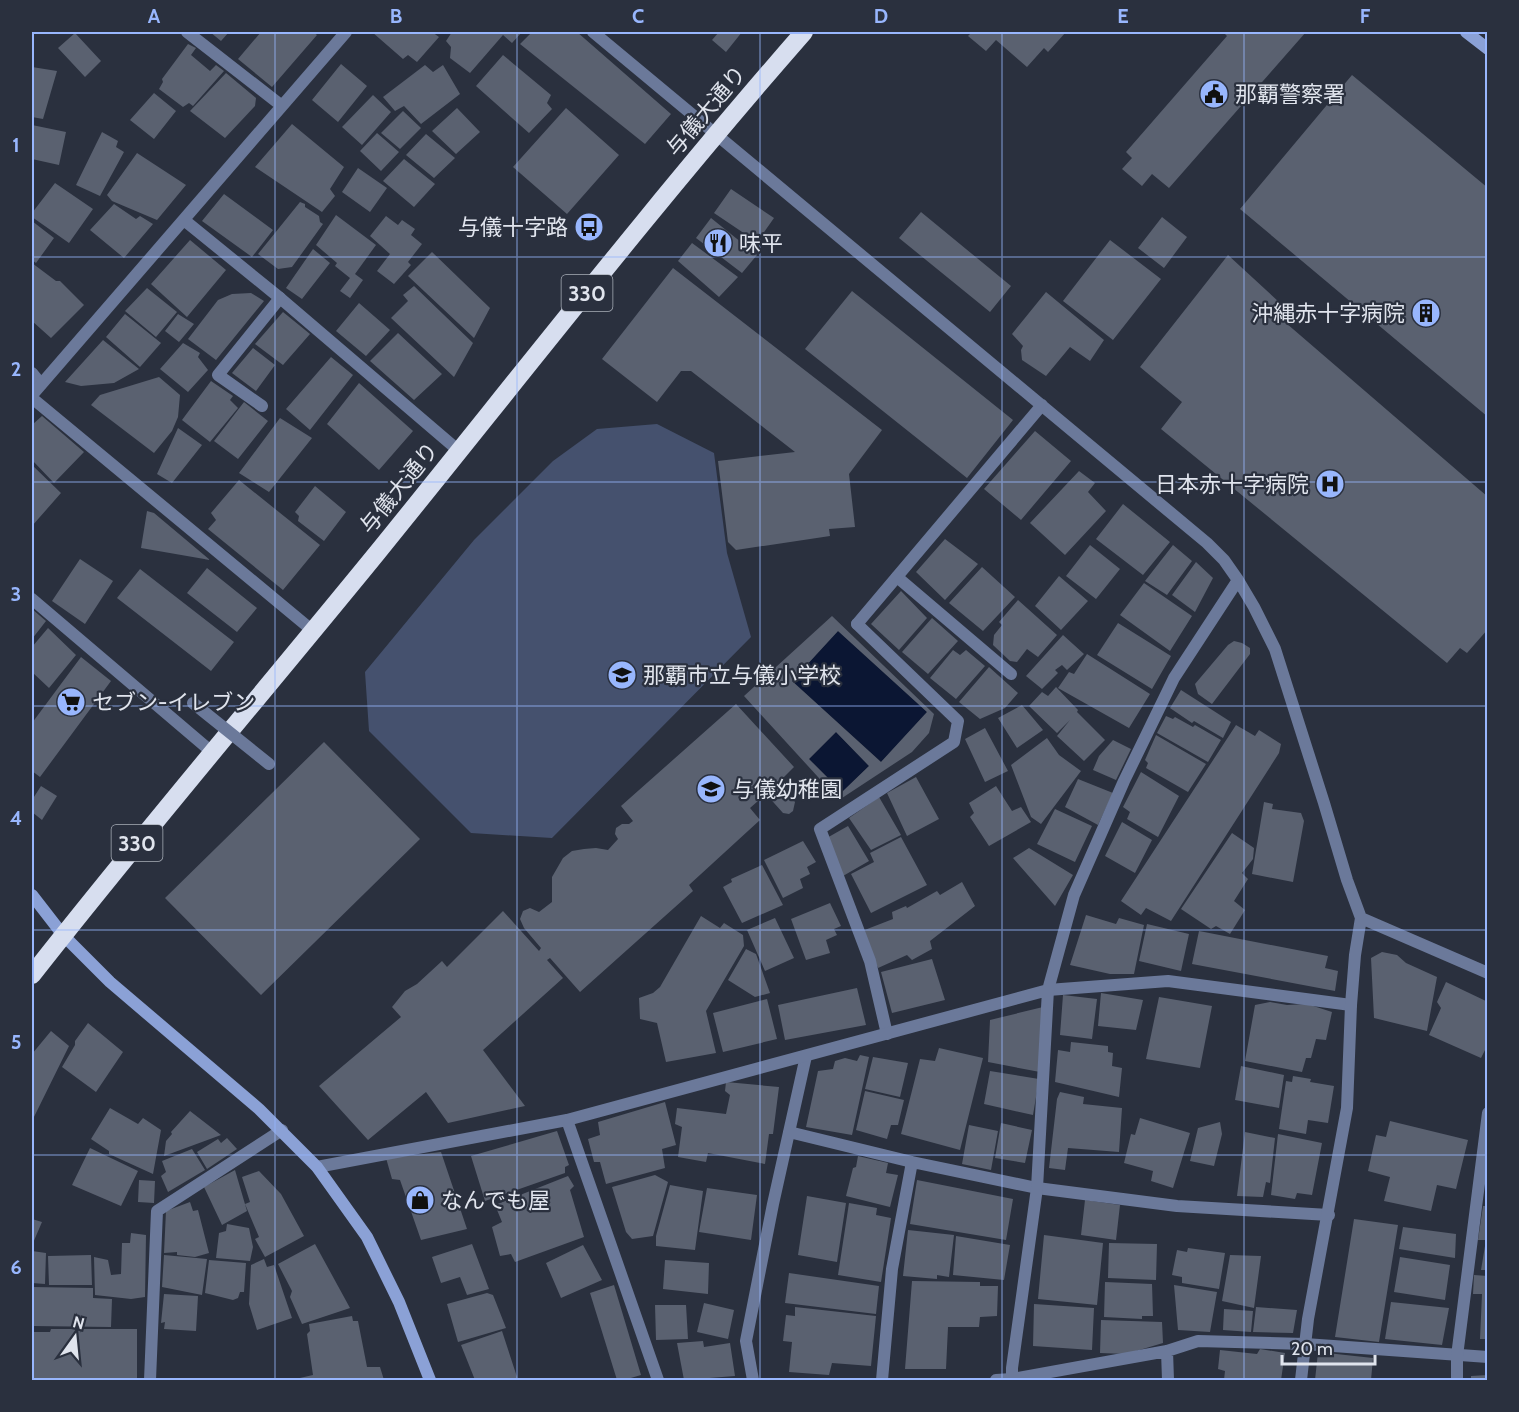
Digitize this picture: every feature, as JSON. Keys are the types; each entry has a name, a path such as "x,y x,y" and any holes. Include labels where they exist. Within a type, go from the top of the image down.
{"highway":[{"name":"与儀大通り","path":"32,975 132,848 213,753 717,135 804,32"}],"street":[{"path":"187,32 282,106"},
{"path":"313,631 32,397 346,32"},
{"path":"593,32 1207,543 1224,560 1254,607 1275,649 1361,918 1355,955 1347,1108 1305,1344 1301,1380"},
{"path":"1466,32 1488,49"},
{"path":"184,220 280,298 459,452"},
{"path":"262,406 219,375 280,298"},
{"path":"32,373 41,384"},
{"path":"887,1034 870,961 820,829 954,742 958,721 857,624 1042,405"},
{"path":"897,577 1011,674"},
{"path":"1012,1380 1037,1188 1048,990 1074,895 1124,781 1174,678 1238,580"},
{"path":"32,599 213,753"},
{"path":"193,703 268,764"},
{"path":"32,896 63,934 110,982 282,1130 317,1167 367,1238 399,1302 430,1380"},
{"path":"1361,918 1488,973"},
{"path":"317,1167 567,1120 1048,990 1168,981 1352,1005"},
{"path":"753,1380 746,1341 806,1056"},
{"path":"1457,1380 1457,1356 1488,1113"},
{"path":"567,1120 658,1380"},
{"path":"150,1380 157,1211 282,1130"},
{"path":"789,1132 912,1162 1037,1188 1177,1206 1329,1215"},
{"path":"882,1380 892,1269 912,1162"},
{"path":"996,1380 1012,1380 1167,1351 1198,1341 1305,1344 1488,1357"},
{"path":"1167,1351 1168,1380"}],"shaded area":[{"path":"657,424 714,453 727,553 751,637 552,838 471,833 369,731 365,672 474,540 553,461 597,429"},
{"path":"838,631 927,712 881,762 792,681"},
{"path":"836,732 869,766 842,792 809,759"}],"building":[{"path":"210,32 229,32 221,41"},
{"path":"261,32 313,32 317,35 272,87 238,59"},
{"path":"372,32 432,32 439,37 417,62 408,55 403,59"},
{"path":"452,32 522,32 512,43 503,35 470,73 450,58 451,47 446,41"},
{"path":"532,32 577,32 671,114 645,144 520,44"},
{"path":"719,32 742,32 726,52 712,40"},
{"path":"972,32 1066,32 1048,52 1044,48 1027,67 996,40 986,51 968,36"},
{"name":"那覇警察署","path":"1223,32 1306,32 1169,188 1152,174 1142,186 1122,169 1132,158 1126,152 1227,36"},
{"path":"75,33 101,61 85,77 58,48"},
{"path":"188,44 196,48 191,55 210,71 216,65 224,71 193,106 189,103 183,107 159,89 163,82 162,79"},
{"path":"503,55 551,95 547,103 552,109 529,133 476,86"},
{"path":"341,64 367,86 338,122 312,100"},
{"path":"425,65 433,72 443,65 460,94 421,124 404,106 395,111 383,97"},
{"path":"32,67 57,71 43,119 32,117"},
{"path":"226,73 256,98 255,106 225,138 190,111"},
{"name":"沖縄赤十字病院","path":"1352,75 1488,188 1488,417 1240,209"},
{"path":"154,93 176,111 154,139 130,120"},
{"path":"373,95 391,112 362,145 342,127"},
{"path":"457,108 480,132 456,154 432,131"},
{"path":"566,108 619,155 567,214 513,167"},
{"path":"403,111 421,128 400,149 381,133"},
{"path":"292,124 344,167 330,189 335,196 322,212 255,167"},
{"path":"32,125 66,132 59,165 32,159"},
{"path":"102,132 118,141 116,147 124,152 100,196 76,185"},
{"path":"377,133 399,152 381,171 360,151"},
{"path":"426,134 455,158 434,178 406,155"},
{"path":"137,153 186,185 157,220 112,201 107,195"},
{"path":"404,159 435,184 414,207 383,181"},
{"path":"358,168 387,188 370,212 342,192"},
{"path":"55,183 93,209 69,243 32,217 32,213"},
{"path":"731,189 774,218 757,242 714,213"},
{"path":"224,194 273,230 252,257 202,221"},
{"path":"300,202 319,216 323,224 292,267 278,269 258,254"},
{"path":"114,204 136,219 140,216 153,224 124,258 90,230"},
{"path":"921,212 1011,286 990,312 899,238"},
{"path":"336,215 376,245 355,274 363,280 350,298 340,291 350,278 335,266 337,263 316,245"},
{"path":"386,216 398,225 402,220 415,229 411,235 422,244 408,262 411,265 394,284 377,271 390,254 370,236"},
{"path":"1162,217 1187,237 1164,268 1138,248"},
{"path":"711,218 757,255 742,273 696,238"},
{"path":"32,221 54,238 36,263 32,260"},
{"path":"190,240 226,270 187,317 151,284"},
{"path":"1110,240 1161,279 1113,340 1063,301"},
{"path":"692,243 738,277 719,297 678,261"},
{"path":"313,249 330,263 302,299 286,288"},
{"path":"432,252 490,308 474,338 408,276"},
{"path":"1228,255 1292,314 1286,323 1488,497 1488,629 1467,653 1460,648 1447,663 1161,429 1182,402 1140,367"},
{"path":"32,263 56,281 60,281 84,305 51,338 32,321"},
{"path":"673,268 882,430 849,474 855,527 829,529 830,536 736,550 728,542 718,461 795,452 691,371 681,371 657,402 602,359"},
{"path":"414,286 473,343 454,377 391,318 408,301 403,295"},
{"path":"147,288 177,312 156,337 125,311"},
{"path":"852,291 1013,420 967,478 805,349"},
{"path":"1046,292 1104,340 1090,361 1070,347 1046,376 1022,360 1023,346 1012,334"},
{"path":"251,293 264,301 216,360 188,339 218,300 232,294"},
{"path":"359,303 390,330 366,356 336,331"},
{"path":"283,312 310,334 283,365 255,344"},
{"path":"125,314 161,343 140,367 106,337"},
{"path":"178,314 194,324 179,342 165,331"},
{"path":"398,333 442,374 414,400 370,361"},
{"path":"103,340 139,369 114,383 81,386 65,382"},
{"path":"183,343 200,353 198,357 208,370 188,392 160,369"},
{"path":"253,348 275,365 256,391 232,373"},
{"path":"331,357 353,375 310,430 286,409"},
{"path":"159,377 180,395 178,417 172,431 154,453 91,405 100,395"},
{"path":"211,381 233,396 230,400 238,408 210,442 182,420"},
{"path":"359,383 413,431 379,470 327,424"},
{"path":"244,402 268,421 238,459 214,441"},
{"path":"42,416 84,452 54,483 32,460 32,425"},
{"path":"280,418 312,438 269,492 239,473"},
{"path":"178,428 202,445 172,483 157,474"},
{"path":"1035,431 1071,461 1021,520 984,489"},
{"path":"32,465 61,493 32,526"},
{"path":"1079,471 1095,483 1088,492 1106,511 1065,555 1030,523"},
{"path":"239,480 320,545 283,590 208,529 216,520 211,513"},
{"path":"315,486 346,512 324,541 298,521 299,516 295,512"},
{"path":"1123,504 1170,542 1143,575 1096,539"},
{"path":"147,511 154,513 210,560 141,548"},
{"path":"945,539 978,564 945,600 916,572"},
{"path":"1090,545 1120,569 1096,599 1066,576"},
{"path":"1173,545 1192,561 1167,595 1145,581"},
{"path":"80,559 113,581 85,624 52,601"},
{"path":"1196,562 1213,578 1195,612 1172,595"},
{"path":"982,567 1015,597 983,631 949,603"},
{"path":"207,568 257,608 237,632 187,593"},
{"path":"140,569 234,642 211,671 117,598"},
{"path":"1059,576 1088,601 1061,630 1035,606"},
{"path":"1144,583 1192,616 1170,651 1120,615"},
{"path":"901,591 927,618 899,650 871,624"},
{"path":"1018,600 1057,635 1038,657 1027,649 1017,662 1010,661 993,645 994,635 1002,625 999,622"},
{"path":"32,609 46,621 32,639"},
{"path":"832,616 934,714 929,733 912,752 839,800 744,696","holes":["838,631 927,712 881,762 792,681","836,732 869,766 842,792 809,759"]},
{"path":"932,618 958,641 928,674 902,652"},
{"path":"1118,623 1171,656 1152,689 1097,655"},
{"path":"48,628 76,655 49,688 32,672 32,647"},
{"path":"1063,635 1084,654 1067,670 1062,665 1055,670 1058,673 1042,689 1026,676"},
{"path":"1234,641 1250,648 1250,654 1212,704 1198,694 1195,684"},
{"path":"953,650 960,655 966,650 985,666 956,699 930,678"},
{"path":"1087,654 1150,694 1129,728 1058,688 1069,672 1074,674"},
{"name":"セブン-イレブン","path":"81,657 111,681 40,777 32,771 32,723"},
{"path":"989,667 1018,693 1005,708 980,719 959,702"},
{"path":"1056,687 1105,740 1084,761 1057,736 1070,720 1057,733 1029,706 1042,692 1048,696"},
{"path":"1181,690 1231,722 1223,738 1194,721 1192,723 1170,708"},
{"path":"736,704 794,767 778,783 795,802 793,811 789,814 783,813 766,794 750,808 760,820 689,885 693,891 580,992 550,958 547,960 563,978 483,1050 525,1106 448,1123 426,1092 368,1140 319,1086 401,1017 392,1007 405,991 417,984 442,961 447,967 503,911 539,951 541,948 524,928 520,919 523,911 530,908 539,912 552,902 552,877 563,858 572,851 596,848 608,850 618,839 615,834 616,828 633,821 621,806"},
{"path":"1022,705 1043,730 1017,748 998,718"},
{"path":"1166,716 1173,719 1175,717 1193,727 1195,725 1221,740 1208,762 1157,733"},
{"path":"1236,725 1255,736 1259,730 1281,744 1279,753 1171,921 1146,908 1141,915 1121,901"},
{"path":"985,728 1008,771 985,782 965,739"},
{"path":"1156,735 1206,764 1188,792 1146,768 1148,763 1145,760"},
{"path":"1047,738 1059,755 1081,771 1041,824 1031,817 1011,765"},
{"path":"1113,740 1131,749 1116,780 1093,770 1099,756"},
{"path":"324,742 420,839 261,995 165,898"},
{"path":"1141,772 1179,796 1158,837 1127,819 1130,812 1123,807"},
{"path":"916,777 939,819 907,836 887,793"},
{"path":"1078,779 1113,793 1098,825 1065,807"},
{"path":"41,786 57,796 42,820 32,812 32,800"},
{"path":"996,786 1012,811 1021,807 1031,822 989,846 970,817 974,813 969,803"},
{"path":"879,797 901,835 871,850 849,818"},
{"path":"1264,802 1273,804 1272,809 1301,813 1304,821 1293,882 1252,874"},
{"path":"1055,809 1092,826 1075,862 1037,844"},
{"path":"1122,822 1152,840 1135,873 1105,856"},
{"path":"848,826 869,861 843,876 825,839"},
{"path":"1232,833 1254,848 1253,859 1242,873 1248,879 1234,901 1245,910 1230,934 1216,926 1211,929 1181,909"},
{"path":"901,837 927,885 871,913 851,874 874,862 870,853"},
{"path":"803,841 816,862 807,867 810,874 800,879 803,888 783,898 764,860"},
{"path":"1029,848 1073,875 1055,906 1013,858"},
{"path":"762,865 783,905 742,923 723,887 732,882 731,879"},
{"path":"962,882 975,906 930,941 932,949 912,960 907,955 878,968 862,931 893,919 892,912 906,906 907,908 937,891 940,895"},
{"path":"830,903 841,926 834,929 837,935 826,940 830,953 806,960 791,919"},
{"path":"1086,915 1116,924 1119,918 1144,925 1134,974 1110,974 1070,965"},
{"path":"701,916 720,928 724,923 743,935 744,946 706,1011 716,1053 666,1062 657,1023 640,1019 639,998 653,993 660,987"},
{"path":"775,918 794,958 765,971 747,930"},
{"path":"1147,924 1189,934 1181,971 1139,961"},
{"path":"1199,931 1328,956 1325,968 1338,971 1335,991 1192,964"},
{"path":"746,949 756,954 770,993 755,997 728,980"},
{"path":"1382,952 1397,955 1406,963 1437,977 1427,1031 1374,1018 1371,958"},
{"path":"932,959 945,1000 892,1013 881,972"},
{"path":"1446,982 1488,1002 1488,1044 1481,1058 1429,1035 1441,1008 1437,1002"},
{"path":"857,988 866,1025 785,1040 778,1005"},
{"path":"1101,993 1143,1000 1136,1030 1098,1026"},
{"path":"1063,995 1097,999 1092,1039 1060,1035"},
{"path":"1159,997 1212,1006 1200,1068 1146,1059"},
{"path":"767,999 777,1039 723,1052 713,1013"},
{"path":"1270,1002 1287,1005 1307,1004 1332,1012 1326,1040 1316,1039 1311,1058 1306,1058 1302,1072 1245,1061 1255,1005"},
{"path":"1043,1007 1040,1072 988,1062 990,1020"},
{"path":"88,1023 123,1052 96,1092 62,1067 75,1041"},
{"path":"51,1031 69,1046 32,1121 32,1054"},
{"path":"1071,1042 1108,1046 1108,1052 1113,1053 1112,1066 1122,1068 1119,1097 1055,1082 1058,1050 1070,1052"},
{"path":"939,1048 983,1058 960,1150 901,1134 920,1059 935,1061"},
{"path":"860,1055 869,1057 852,1135 806,1127 818,1071 833,1069 835,1061 845,1058 857,1061"},
{"path":"873,1057 908,1063 900,1097 865,1089"},
{"path":"1241,1066 1284,1075 1279,1108 1235,1100"},
{"path":"990,1071 1039,1079 1033,1115 984,1104"},
{"path":"1293,1076 1311,1079 1310,1082 1334,1086 1328,1123 1308,1120 1306,1134 1279,1129 1286,1081 1292,1082"},
{"path":"726,1082 779,1087 773,1134 769,1134 765,1164 708,1153 706,1162 678,1157 682,1127 675,1124 677,1108 726,1114 730,1095 725,1091"},
{"path":"865,1091 904,1100 898,1125 891,1125 887,1139 856,1130"},
{"path":"1060,1092 1084,1097 1083,1104 1122,1108 1119,1152 1068,1148 1065,1170 1049,1168 1057,1099"},
{"path":"665,1102 676,1145 662,1149 665,1168 606,1184 600,1162 594,1162 588,1139 600,1135 598,1122"},
{"path":"110,1108 138,1124 143,1118 161,1130 153,1174 109,1154 109,1151 91,1139"},
{"path":"190,1111 221,1135 164,1156 166,1141 172,1134 171,1132"},
{"path":"1140,1118 1190,1133 1173,1188 1151,1181 1153,1171 1124,1163 1131,1134 1135,1135"},
{"path":"1390,1121 1468,1140 1456,1189 1437,1185 1431,1211 1384,1201 1390,1177 1368,1171 1376,1135 1386,1137"},
{"path":"1220,1122 1222,1134 1214,1166 1190,1161 1198,1128"},
{"path":"1001,1123 1032,1130 1025,1163 995,1158"},
{"path":"969,1125 998,1131 991,1170 962,1164"},
{"path":"557,1131 569,1165 565,1167 565,1173 485,1201 471,1156"},
{"path":"1245,1132 1275,1138 1270,1183 1266,1182 1263,1197 1237,1196"},
{"path":"1278,1134 1322,1143 1312,1195 1297,1193 1295,1199 1271,1195"},
{"path":"227,1138 237,1149 207,1169 197,1152 218,1139 221,1143"},
{"path":"90,1148 138,1171 121,1206 72,1185"},
{"path":"192,1149 205,1170 168,1192 161,1176 166,1172 162,1161"},
{"path":"441,1152 467,1229 421,1240 400,1180 392,1179 386,1158"},
{"path":"858,1156 888,1163 886,1173 898,1175 890,1207 846,1196"},
{"path":"235,1170 247,1211 222,1225 204,1187"},
{"path":"259,1171 281,1194 304,1236 265,1257 255,1239 259,1237 245,1204 250,1202 242,1177"},
{"path":"655,1175 668,1182 653,1236 632,1239 626,1232 612,1187"},
{"path":"568,1176 574,1186 570,1190 584,1237 515,1262 511,1254 500,1256 492,1227 502,1222 495,1205"},
{"path":"139,1180 155,1181 154,1203 138,1202"},
{"path":"917,1180 1013,1199 1006,1240 910,1224"},
{"path":"670,1185 703,1191 695,1250 656,1246 656,1236"},
{"path":"707,1188 757,1195 751,1240 699,1232"},
{"path":"807,1196 846,1203 837,1262 798,1255"},
{"path":"1085,1200 1120,1205 1116,1240 1081,1235"},
{"path":"190,1202 193,1211 198,1210 209,1253 195,1257 177,1255 177,1252 164,1253 166,1211"},
{"path":"849,1203 877,1208 876,1215 891,1218 881,1282 838,1275"},
{"path":"1483,1206 1488,1206 1488,1270 1481,1270 1486,1240 1478,1240"},
{"path":"32,1219 42,1222 33,1243 32,1242"},
{"path":"1354,1219 1398,1225 1379,1342 1335,1337"},
{"path":"227,1224 249,1228 253,1247 250,1261 216,1258 219,1233 226,1231"},
{"path":"1403,1227 1456,1234 1455,1258 1399,1249"},
{"path":"908,1230 954,1235 949,1277 937,1275 937,1279 903,1276"},
{"path":"131,1233 146,1235 145,1297 131,1299 95,1295 94,1257 108,1260 111,1275 121,1274 122,1243 130,1243"},
{"path":"1044,1235 1103,1243 1097,1305 1038,1299"},
{"path":"956,1236 1010,1245 1004,1280 953,1275"},
{"path":"1109,1243 1157,1244 1156,1280 1108,1278"},
{"path":"315,1244 350,1308 302,1324 290,1297 292,1291 278,1264"},
{"path":"472,1244 489,1289 467,1295 460,1277 441,1283 432,1257"},
{"path":"583,1245 602,1280 561,1298 546,1263"},
{"path":"1188,1248 1225,1253 1219,1289 1182,1283 1182,1277 1172,1275 1177,1250 1187,1252"},
{"path":"32,1251 46,1253 45,1284 32,1283"},
{"path":"91,1255 92,1285 49,1285 48,1256"},
{"path":"164,1255 207,1259 202,1295 162,1287"},
{"path":"1230,1255 1261,1256 1254,1308 1222,1301"},
{"path":"1400,1257 1450,1265 1445,1300 1394,1292"},
{"path":"264,1259 267,1267 274,1265 292,1318 257,1330 249,1304 251,1265"},
{"path":"209,1260 246,1263 244,1292 240,1292 238,1298 233,1300 205,1293"},
{"path":"665,1260 709,1263 708,1294 663,1289"},
{"path":"789,1273 879,1286 876,1314 785,1303"},
{"path":"1474,1275 1488,1276 1488,1339 1480,1339 1482,1294 1473,1294"},
{"path":"912,1281 980,1282 980,1286 998,1286 997,1316 980,1317 979,1327 948,1327 946,1369 905,1369"},
{"path":"1105,1282 1152,1284 1153,1316 1142,1316 1142,1319 1104,1317"},
{"path":"614,1285 641,1375 624,1380 617,1380 590,1293"},
{"path":"1174,1285 1217,1292 1210,1332 1178,1330"},
{"path":"32,1287 93,1288 93,1298 112,1299 111,1327 32,1326"},
{"path":"487,1293 493,1295 506,1328 458,1342 447,1304"},
{"path":"164,1294 198,1296 196,1331 164,1329 165,1322 161,1323"},
{"path":"1391,1302 1449,1308 1442,1345 1385,1339"},
{"path":"704,1303 734,1310 728,1339 697,1332"},
{"path":"1034,1304 1094,1308 1092,1350 1033,1346"},
{"path":"655,1305 686,1305 688,1339 656,1340"},
{"path":"795,1307 876,1316 871,1366 832,1363 829,1375 789,1372 792,1342 783,1341 786,1315 795,1316"},
{"path":"1256,1307 1297,1310 1293,1333 1253,1332"},
{"path":"1224,1309 1253,1311 1251,1332 1223,1330"},
{"path":"352,1316 353,1321 358,1321 367,1367 380,1367 384,1380 291,1380 313,1375 307,1334 310,1331 309,1324"},
{"path":"1101,1320 1162,1322 1163,1343 1126,1354 1100,1353"},
{"path":"51,1329 137,1329 137,1380 32,1380 32,1332 50,1332"},
{"path":"502,1331 518,1380 475,1380 461,1345"},
{"path":"703,1341 704,1347 730,1343 735,1376 684,1380 677,1343"},
{"path":"1260,1349 1285,1353 1281,1380 1224,1380 1225,1371 1218,1369 1220,1350 1257,1354"},
{"path":"1318,1352 1373,1358 1371,1380 1315,1380"},
{"path":"1488,1375 1488,1380 1471,1380 1471,1376"}],"place":[{"name":"那覇警察署","path":"1214,94"},
{"name":"与儀十字路","path":"589,227"},
{"name":"味平","path":"718,243"},
{"name":"沖縄赤十字病院","path":"1426,313"},
{"name":"日本赤十字病院","path":"1330,484"},
{"name":"那覇市立与儀小学校","path":"622,675"},
{"name":"セブン-イレブン","path":"71,702"},
{"name":"与儀幼稚園","path":"711,789"},
{"name":"なんでも屋","path":"420,1200"}]}
